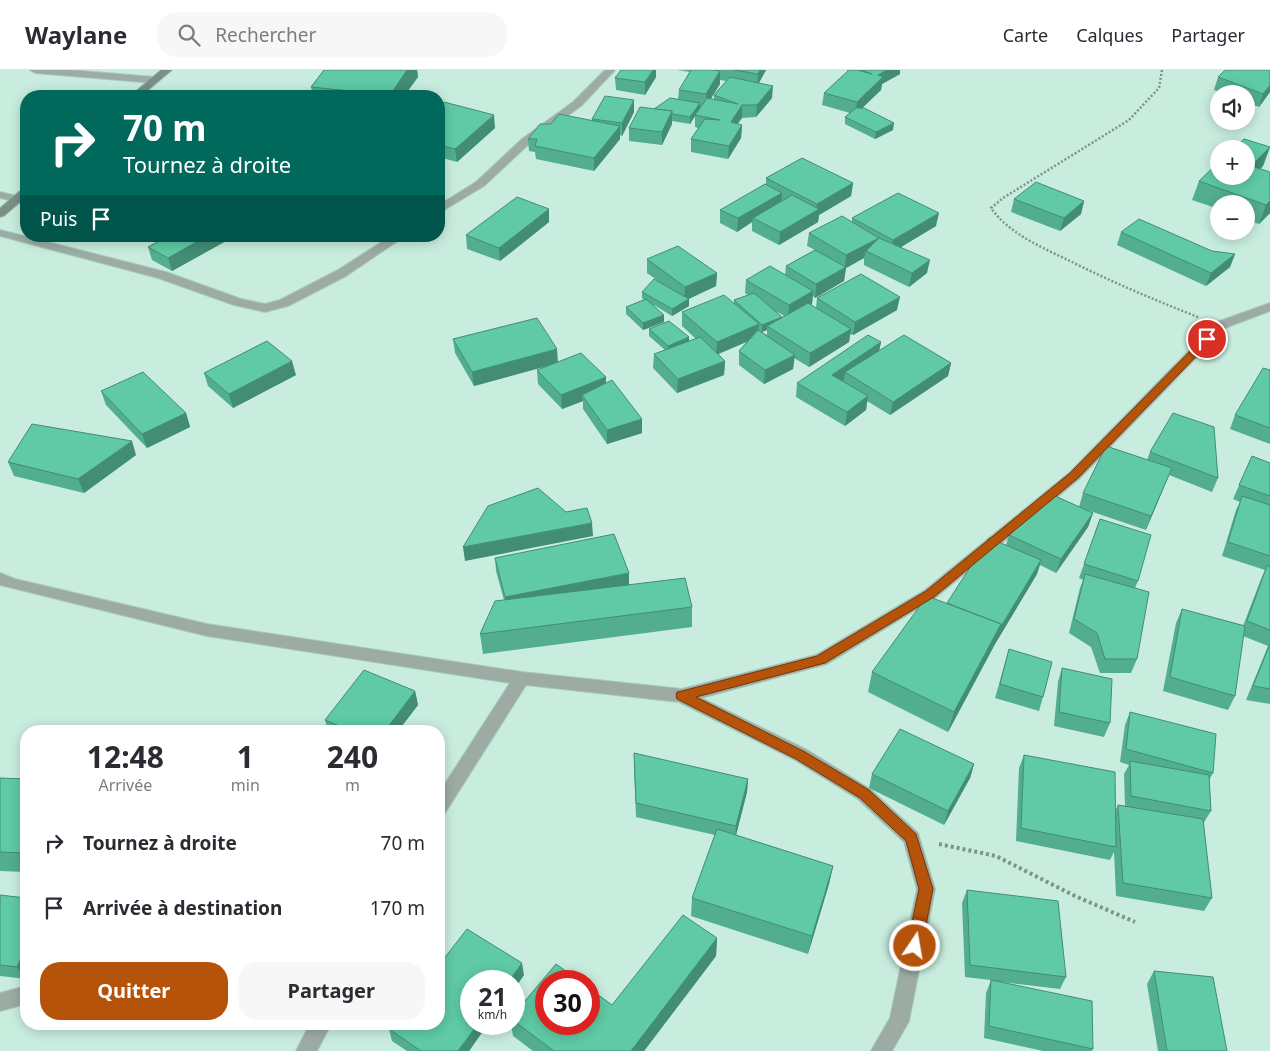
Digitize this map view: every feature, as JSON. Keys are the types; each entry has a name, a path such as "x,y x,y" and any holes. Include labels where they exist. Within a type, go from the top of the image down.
{"main road":[{"path":"142,90 167,70"},
{"path":"0,214 20,197"}],"street":[{"path":"35,70 154,80"},
{"path":"445,206 480,184 526,141 577,104 610,70"},
{"path":"0,195 20,195"},
{"path":"0,233 20,238"},
{"path":"35,242 162,275 238,302 265,308 284,303 342,273 389,242"},
{"path":"682,696 821,660 930,594 1074,476 1221,325 1270,308"},
{"path":"0,579 12,584 207,630 522,678 682,696 801,756 864,794 912,838 926,889 899,1021 881,1051"},
{"path":"445,799 522,678"},
{"path":"0,1002 20,997"},
{"path":"306,1051 318,1030"}],"path":[{"path":"1162,70 1159,88 1129,120 1003,198 991,208 998,218 1029,241 1135,293 1221,325"},
{"path":"912,838 996,856 1075,896 1135,922"}],"building":[{"path":"324,70 407,70 393,90 341,90 311,87"},
{"path":"621,70 653,70 645,82 615,78"},
{"path":"691,70 720,71 706,94 679,90"},
{"path":"734,70 760,70 758,74"},
{"path":"849,70 872,74 862,70 887,70 878,75 883,77 857,102 824,93"},
{"path":"1225,70 1270,70 1270,85 1263,94 1255,91 1255,85 1239,85 1218,77"},
{"path":"730,77 773,86 757,105 742,105 731,122 742,125 729,146 691,139 705,119 720,120 695,115 707,98 738,104 714,95"},
{"path":"605,96 634,100 622,123 592,119"},
{"path":"670,98 700,103 690,117 672,114 672,111 654,109"},
{"path":"445,102 494,115 455,149 445,146"},
{"path":"640,107 672,111 662,132 629,128"},
{"path":"856,108 864,108 894,123 876,132 845,117"},
{"path":"559,114 620,126 594,158 535,146 537,139 528,139 540,124 551,124"},
{"path":"1255,142 1270,147 1255,162"},
{"path":"802,158 853,183 817,204 766,178"},
{"path":"1255,167 1270,172 1270,201 1266,205 1255,201 1255,195 1238,195 1210,185 1255,185"},
{"path":"1210,171 1210,185 1199,181"},
{"path":"1036,182 1084,201 1064,218 1014,199"},
{"path":"765,184 782,193 738,218 720,210"},
{"path":"898,193 939,213 893,240 852,218"},
{"path":"792,195 819,209 780,232 753,218"},
{"path":"517,197 549,209 499,248 466,235"},
{"path":"842,216 879,238 846,255 809,233"},
{"path":"1139,219 1212,251 1235,254 1211,273 1121,232"},
{"path":"879,238 930,260 912,273 866,251"},
{"path":"157,242 196,242 168,258 148,247"},
{"path":"678,246 717,273 685,287 647,259"},
{"path":"815,250 846,267 816,284 786,266"},
{"path":"770,266 813,291 789,305 746,280"},
{"path":"861,274 900,297 855,322 817,298"},
{"path":"654,279 689,299 672,309 642,292"},
{"path":"754,293 782,317 762,325 734,300"},
{"path":"724,295 759,324 717,342 682,312"},
{"path":"646,299 664,315 643,323 626,307"},
{"path":"808,303 851,329 810,353 767,326"},
{"path":"537,318 557,349 472,372 453,339"},
{"path":"669,321 689,337 668,346 649,329"},
{"path":"758,330 795,355 765,370 739,351"},
{"path":"868,335 881,342 832,375 868,396 847,412 797,383"},
{"path":"904,335 951,363 893,402 845,372"},
{"path":"700,337 725,361 678,379 654,354"},
{"path":"267,341 292,361 229,394 204,373"},
{"path":"581,353 606,377 561,395 537,370"},
{"path":"1263,368 1270,370 1270,428 1235,415"},
{"path":"143,372 186,413 142,434 101,391"},
{"path":"612,380 642,419 607,430 582,395"},
{"path":"1173,413 1214,427 1218,478 1150,452"},
{"path":"32,424 132,441 78,479 8,462"},
{"path":"1106,446 1172,468 1151,516 1083,493"},
{"path":"1252,456 1270,463 1270,496 1239,485"},
{"path":"538,488 566,512 587,508 592,523 463,547 488,506"},
{"path":"1053,495 1093,513 1061,559 1009,535"},
{"path":"1242,496 1270,505 1270,556 1228,542"},
{"path":"1100,519 1151,535 1138,581 1084,564"},
{"path":"614,534 629,573 505,597 495,558"},
{"path":"989,538 1041,560 999,630 1001,624 947,603"},
{"path":"1267,566 1270,566 1270,630 1247,621"},
{"path":"1085,574 1149,592 1137,659 1105,659 1097,633 1074,619"},
{"path":"685,578 692,607 480,634 495,601"},
{"path":"927,596 1001,624 954,712 872,672"},
{"path":"1182,609 1245,626 1235,696 1170,677"},
{"path":"1270,644 1270,689 1253,686"},
{"path":"1009,649 1052,662 1043,697 1000,684"},
{"path":"1062,668 1112,679 1110,723 1059,712"},
{"path":"364,670 415,691 390,725 337,725 325,720"},
{"path":"1130,712 1216,734 1213,773 1126,749"},
{"path":"900,729 974,764 948,811 872,774"},
{"path":"634,753 748,779 736,826 636,803"},
{"path":"1024,755 1115,772 1116,847 1021,828"},
{"path":"1130,761 1209,775 1211,811 1131,796"},
{"path":"0,778 20,779 20,853 0,852"},
{"path":"1118,805 1203,819 1212,898 1123,883"},
{"path":"717,829 833,866 812,936 692,898"},
{"path":"967,890 1058,901 1066,977 970,965"},
{"path":"0,895 20,897 20,960 17,967 0,965"},
{"path":"683,915 717,938 631,1051 554,1051 525,1029 525,1001 535,989 535,1035 600,1035 600,996 612,1005"},
{"path":"467,929 522,963 517,970 460,970 460,1035 470,1035 458,1051 421,1051 390,1030 445,1030 445,957"},
{"path":"556,964 564,970 551,970"},
{"path":"1154,971 1213,977 1227,1051 1167,1051"},
{"path":"991,980 1092,1001 1093,1049 989,1026"}],"route":[{"path":"915,946 926,889 912,838 864,794 801,756 682,696 821,660 930,594 1074,476 1207,339"}]}
